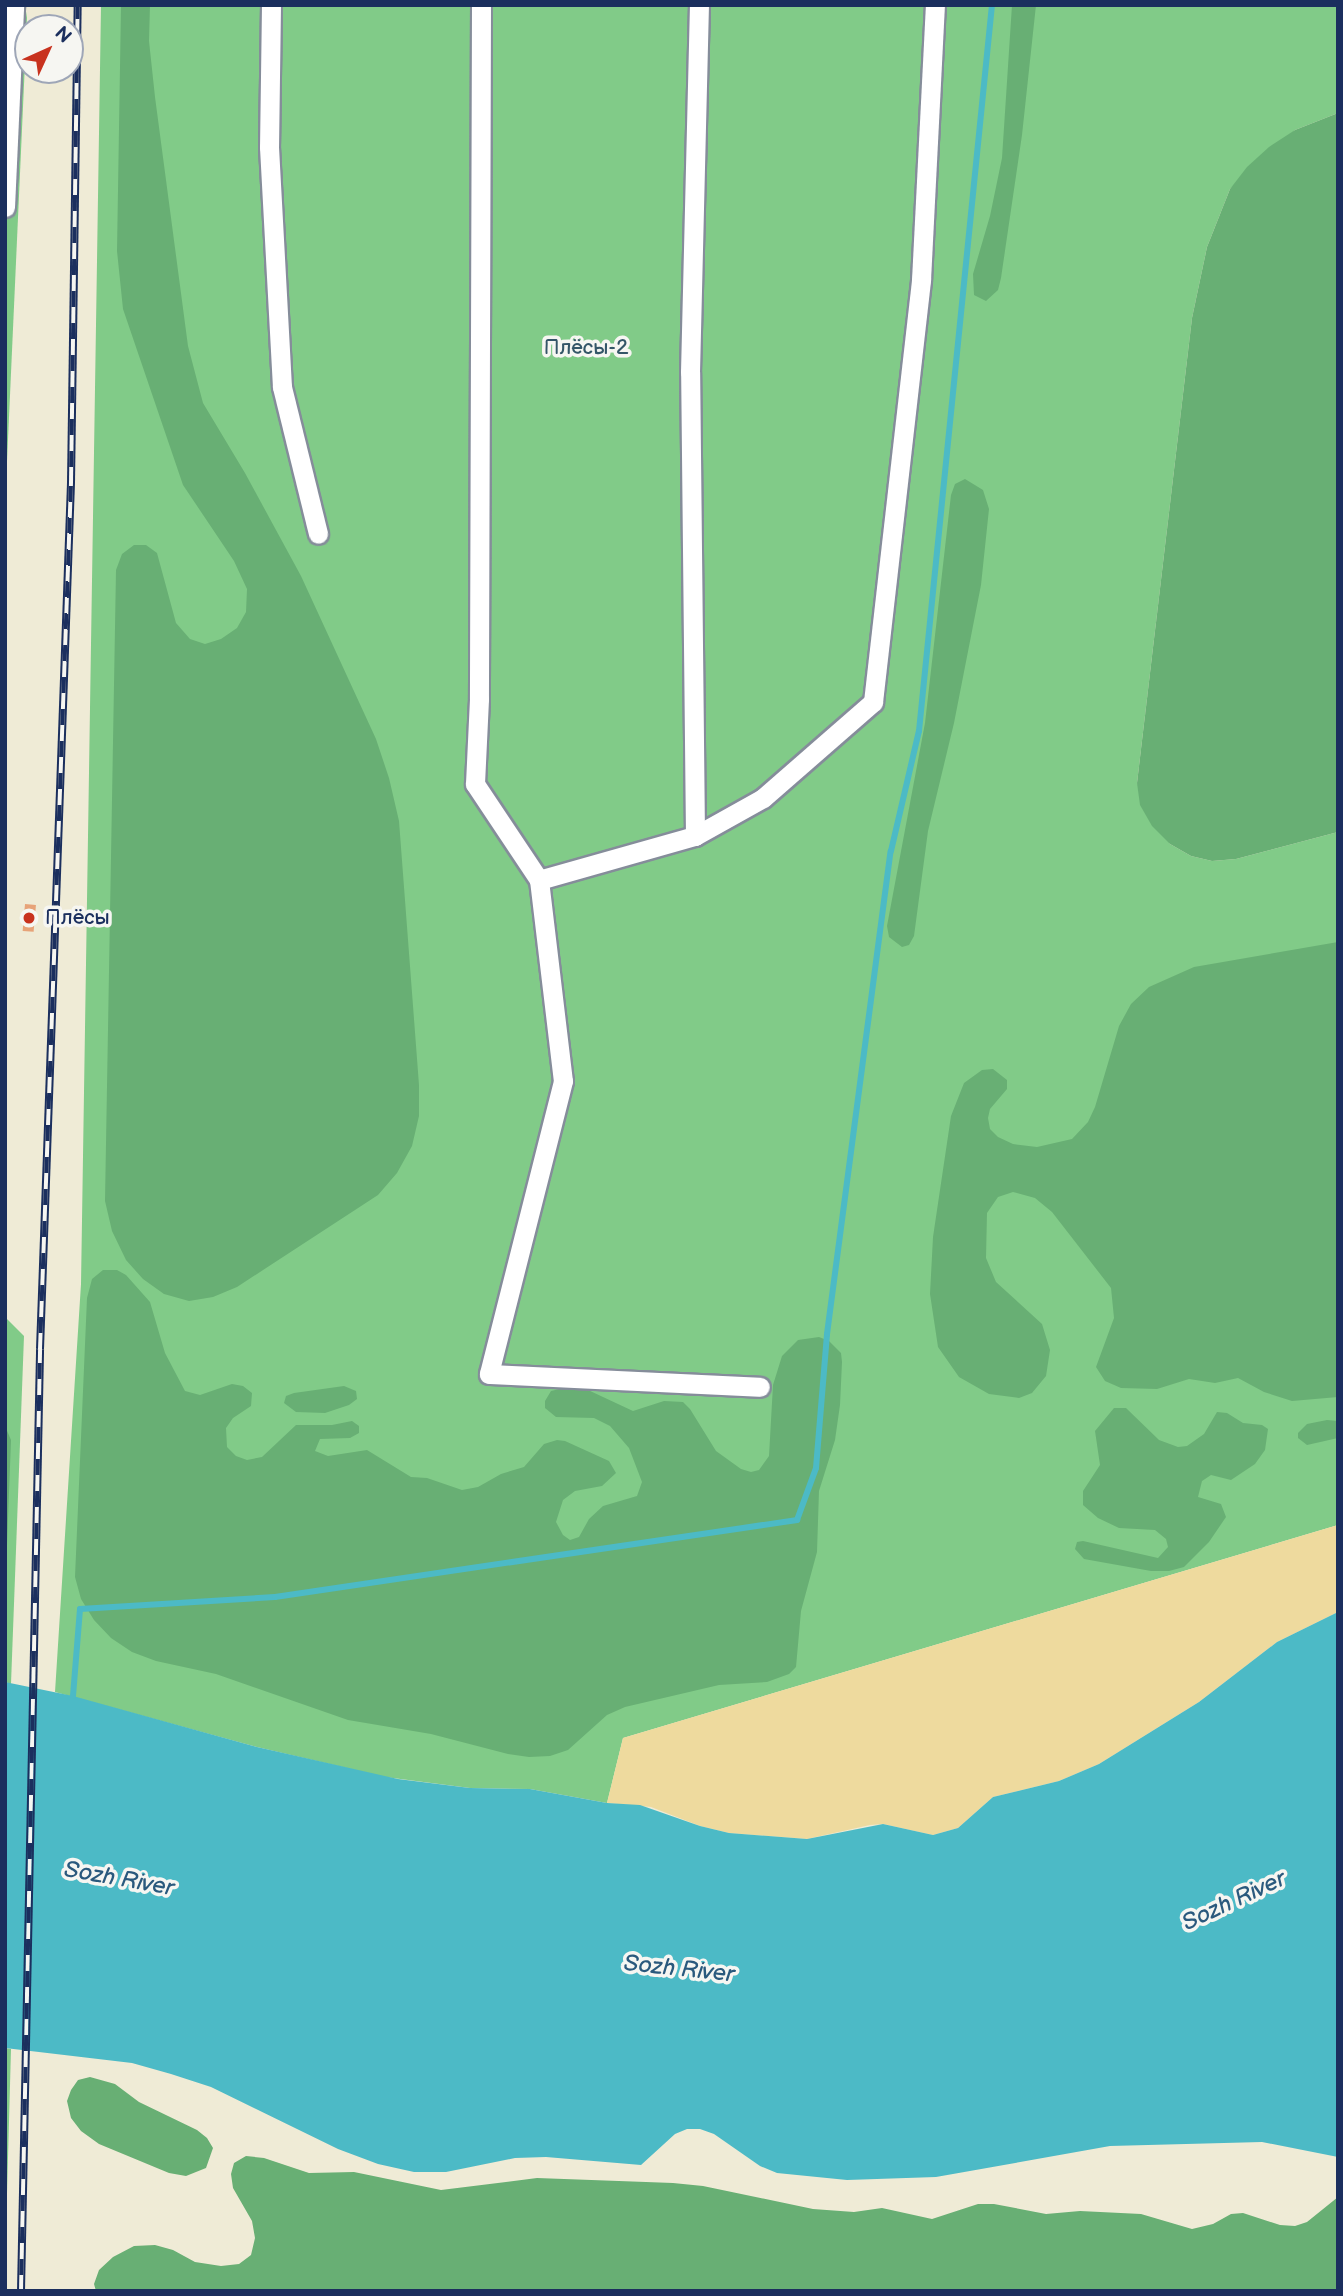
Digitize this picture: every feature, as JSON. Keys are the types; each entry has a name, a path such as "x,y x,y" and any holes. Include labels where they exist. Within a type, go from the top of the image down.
{"street":[{"path":"5,207 14,5"},
{"path":"271,5 270,161 282,387 318,534"},
{"path":"481,5 480,699 475,784 539,880 563,1081 489,1374 760,1387"},
{"path":"695,836 690,372 699,5"},
{"path":"539,880 695,836 763,798 873,702 921,280 935,5"}],"green space":[{"path":"5,5 25,5 26,14 14,14 14,84 24,84 5,506"},
{"name":"Плёсы-2","path":"101,5 1338,5 1338,113 1295,130 1230,189 1207,247 1192,318 1137,783 1170,844 1191,856 1212,861 1236,859 1338,832 1338,1525 623,1738 607,1803 530,1789 470,1788 385,1777 257,1747 55,1692 81,1284"},
{"path":"121,5 150,5 149,41 155,97 188,346 203,403 301,576 376,739 389,778 399,821 419,1085 419,1116 412,1146 397,1173 378,1195 237,1287 213,1297 189,1301 164,1294 143,1279 126,1260 112,1231 105,1201 116,570 122,554 134,545 146,545 157,553 176,623 190,639 205,644 221,639 237,628 246,612 247,589 234,561 183,485 123,309 117,251"},
{"path":"1012,5 1036,5 1022,135 1001,278 998,290 986,301 974,295 973,274 990,216 1002,158"},
{"path":"1338,113 1338,832 1236,859 1212,861 1191,856 1170,844 1152,826 1140,805 1137,783 1192,318 1207,247 1230,189 1247,167 1269,147 1295,130"},
{"path":"965,479 983,490 989,509 981,585 954,723 928,831 914,936 909,945 902,947 889,937 887,926 925,723 951,495 955,484"},
{"path":"1338,942 1338,1397 1292,1401 1264,1392 1238,1378 1215,1383 1189,1379 1157,1389 1121,1388 1105,1381 1096,1367 1114,1318 1111,1288 1052,1212 1035,1198 1013,1192 998,1197 987,1213 986,1258 996,1282 1042,1324 1050,1350 1046,1376 1032,1393 1019,1398 989,1394 959,1377 938,1347 930,1294 933,1237 951,1116 964,1083 982,1070 993,1069 1007,1080 1007,1089 990,1109 988,1118 990,1129 998,1137 1013,1144 1037,1147 1072,1139 1088,1122 1095,1107 1119,1026 1131,1004 1149,987 1194,967"},
{"path":"103,1270 117,1270 126,1275 150,1302 165,1353 185,1391 200,1395 232,1384 243,1386 252,1393 251,1406 233,1418 226,1428 227,1447 236,1456 247,1460 262,1457 296,1425 332,1425 352,1421 359,1426 359,1433 350,1438 320,1439 315,1451 328,1456 367,1450 411,1477 427,1478 462,1490 478,1487 501,1474 524,1467 544,1444 557,1440 565,1441 609,1461 616,1473 602,1486 575,1491 563,1500 556,1522 563,1535 570,1540 579,1537 589,1519 603,1506 637,1496 642,1482 629,1448 610,1426 594,1418 556,1417 545,1408 545,1401 551,1391 568,1387 588,1390 633,1411 664,1401 683,1402 716,1451 741,1469 751,1472 759,1470 769,1456 773,1385 782,1356 798,1340 819,1337 829,1341 841,1353 840,1405 835,1440 819,1491 817,1552 801,1611 796,1667 789,1674 767,1682 719,1685 625,1707 607,1715 568,1750 550,1756 529,1757 431,1734 348,1720 216,1674 156,1661 132,1652 111,1638 94,1620 81,1599 75,1577 87,1298 92,1279"},
{"path":"5,1317 24,1336 11,1684 5,1682"},
{"path":"344,1386 356,1391 357,1399 349,1405 325,1413 296,1412 284,1403 286,1396 294,1393"},
{"path":"1114,1408 1126,1408 1159,1440 1178,1447 1187,1446 1204,1434 1217,1412 1227,1413 1243,1423 1262,1425 1268,1429 1265,1450 1255,1464 1231,1480 1211,1475 1202,1481 1198,1497 1221,1504 1226,1517 1209,1542 1184,1567 1169,1571 1151,1571 1084,1559 1075,1549 1077,1542 1083,1541 1158,1558 1168,1547 1166,1539 1155,1530 1119,1528 1098,1518 1083,1505 1083,1491 1100,1465 1095,1431"},
{"path":"1338,1421 1338,1438 1307,1445 1298,1438 1298,1433 1307,1424"},
{"path":"5,1426 11,1440 5,1598"},
{"path":"5,2048 11,2049 5,2266"},
{"path":"90,2077 115,2084 139,2102 197,2130 207,2138 213,2148 206,2168 186,2176 169,2173 99,2144 81,2131 71,2118 67,2101 78,2080"},
{"path":"246,2156 264,2158 309,2173 354,2172 441,2190 537,2178 673,2183 703,2186 813,2209 854,2212 882,2208 932,2219 978,2204 994,2204 1046,2214 1080,2211 1141,2214 1192,2229 1213,2224 1231,2214 1243,2213 1280,2225 1295,2226 1307,2222 1338,2197 1338,2291 96,2291 94,2284 99,2270 113,2257 134,2246 155,2245 173,2250 195,2262 221,2266 239,2264 251,2255 255,2238 252,2221 233,2188 231,2174 234,2163"}],"sand":[{"path":"1338,1525 1338,1612 1277,1642 1199,1702 1099,1764 1059,1781 993,1797 958,1828 933,1835 883,1824 807,1839 729,1833 700,1826 651,1807 607,1803 623,1738"}],"water":[{"name":"Sozh River","path":"1338,1612 1338,2157 1262,2142 1110,2146 936,2177 847,2180 777,2173 760,2166 714,2134 700,2129 687,2129 675,2134 641,2165 546,2157 515,2158 446,2172 414,2172 378,2164 338,2149 211,2087 171,2074 132,2063 5,2048 5,1682 73,1696 257,1747 398,1779 470,1788 530,1789 607,1803 640,1805 729,1833 807,1839 883,1824 933,1835 958,1828 993,1797 1059,1781 1099,1764 1199,1702 1277,1642"}],"building":[{"name":"Плёсы","path":"25,904 36,905 34,932 23,931"}],"waterway":[{"path":"73,1696 80,1609 275,1597 797,1520 816,1468 827,1334 891,851 919,731 992,5"}],"railway":[{"path":"21,2291 40,1349 71,483 78,5"}],"place":[{"name":"Плёсы","path":"29,918"}]}
